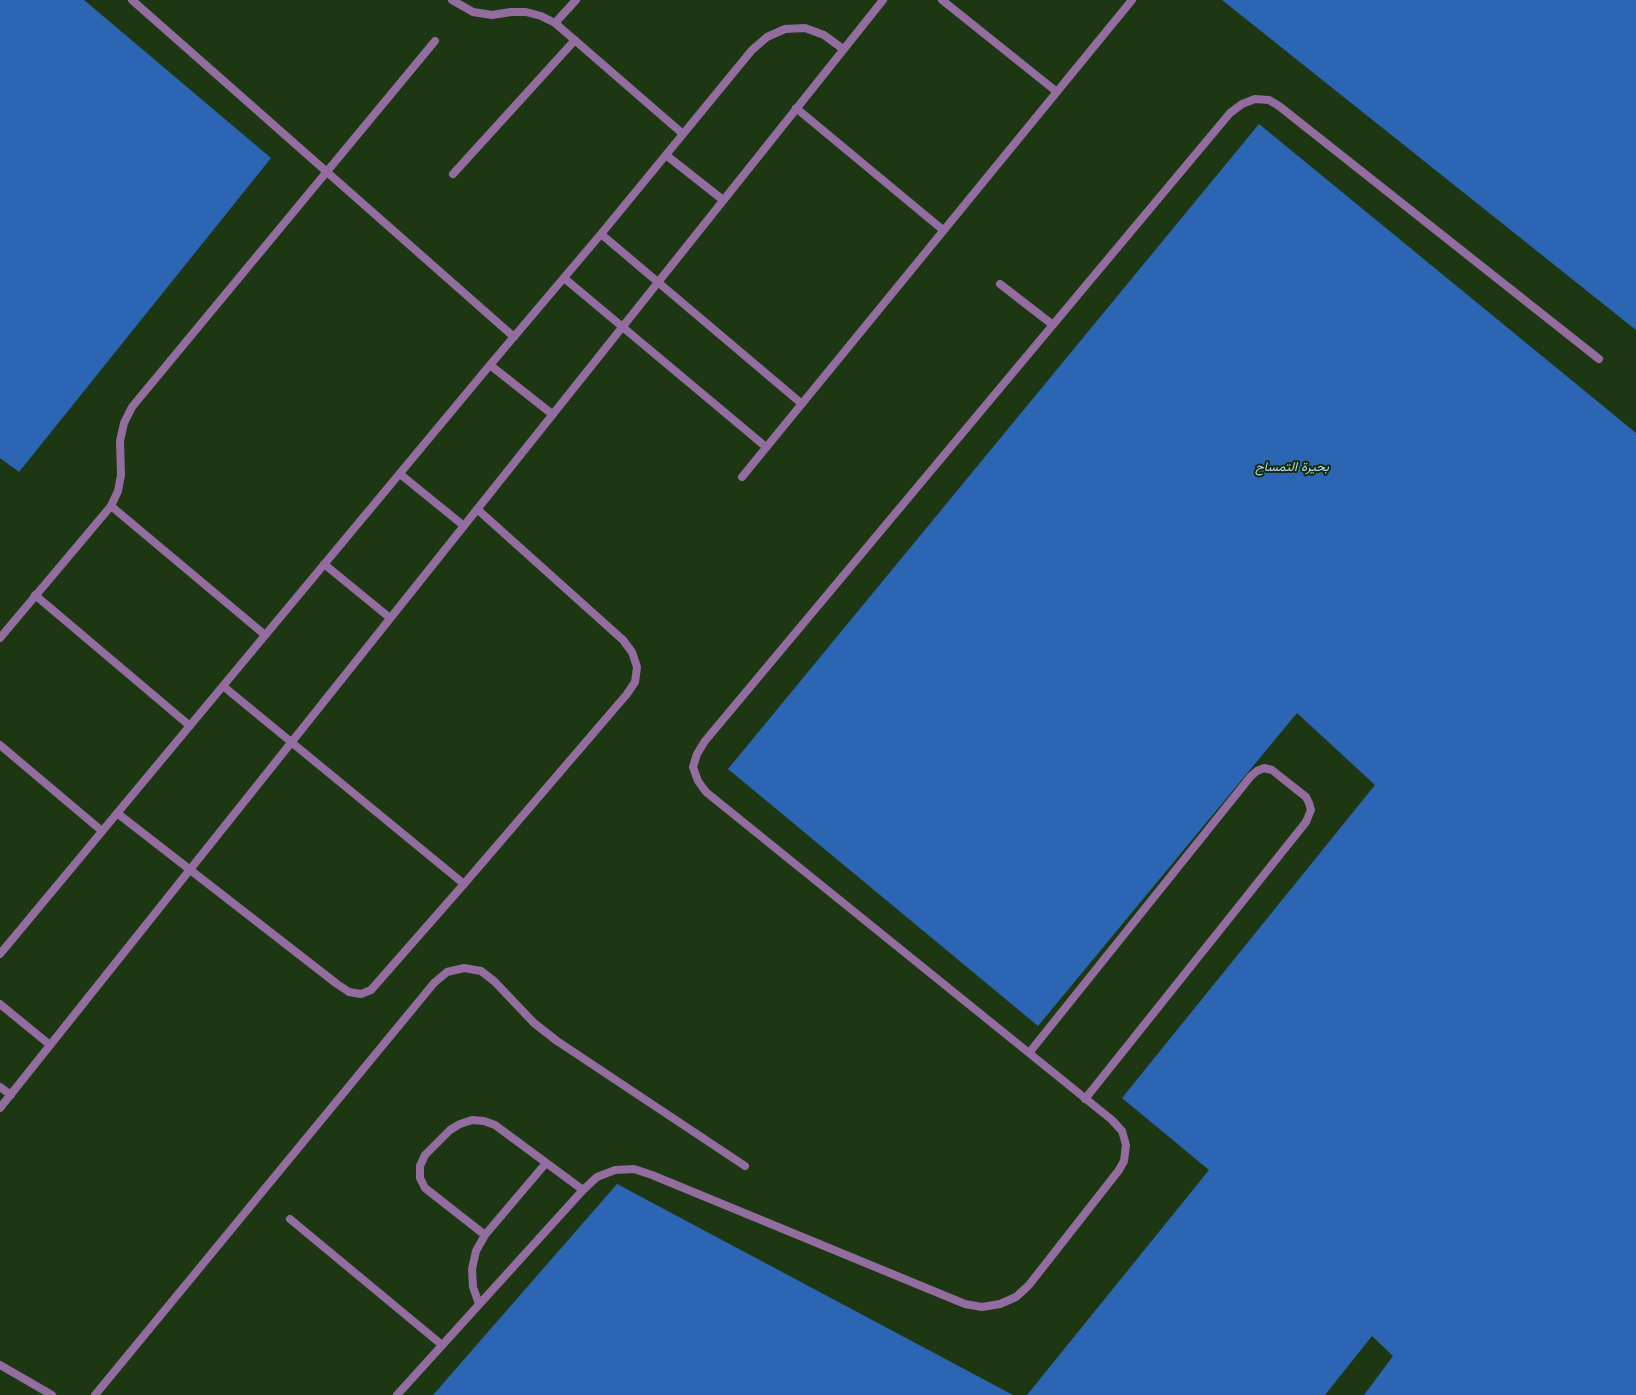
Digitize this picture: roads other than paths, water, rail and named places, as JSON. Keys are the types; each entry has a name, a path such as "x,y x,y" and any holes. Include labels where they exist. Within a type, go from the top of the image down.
{"lane":[{"path":"132,0 514,337"},
{"path":"555,23 576,0"},
{"path":"0,1108 883,0"},
{"path":"942,0 1057,92"},
{"path":"742,477 1132,0"},
{"path":"455,1 473,12 492,15 510,12 526,12 541,16 555,23 683,134"},
{"path":"0,954 490,365 601,234 752,50 767,37 785,29 805,28 824,35 843,50"},
{"path":"453,174 575,40"},
{"path":"0,638 111,506 118,491 121,475 120,441 124,423 132,407 435,41"},
{"path":"396,1395 583,1190 597,1177 615,1170 634,1169 652,1175 965,1304 982,1307 1000,1304 1016,1297 1029,1285 1119,1170 1124,1161 1126,1145 1122,1131 1112,1120 706,792 698,781 693,767 697,754 705,742 1230,113 1242,104 1254,99 1269,100 1279,106 1599,359"},
{"path":"796,108 943,230"},
{"path":"666,155 723,200"},
{"path":"601,234 802,404"},
{"path":"564,278 766,447"},
{"path":"1000,284 1053,325"},
{"path":"490,365 552,414"},
{"path":"400,474 464,526"},
{"path":"111,506 265,635"},
{"path":"117,813 337,984 349,992 361,994 371,990 627,694 634,682 637,667 632,652 623,640 477,509"},
{"path":"324,564 390,618"},
{"path":"35,595 190,726"},
{"path":"223,686 464,884"},
{"path":"0,745 102,831"},
{"path":"1029,1054 1251,776 1264,768 1272,770 1306,797 1311,810 1306,822 1086,1099"},
{"path":"95,1395 434,983 448,972 464,968 481,971 494,981 534,1023 557,1041 745,1166"},
{"path":"0,1004 50,1045"},
{"path":"0,1086 11,1095"},
{"path":"485,1235 425,1188 420,1178 420,1166 425,1155 450,1130 460,1124 472,1120 484,1121 495,1125 583,1190"},
{"path":"479,1304 473,1287 472,1269 476,1251 485,1235 546,1163"},
{"path":"290,1219 442,1345"},
{"path":"0,1365 52,1395"}],"water":[{"path":"0,0 84,0 271,158 19,472 0,458"},
{"path":"1222,0 1636,0 1636,330"},
{"name":"بحيرة التمساح","path":"1259,124 1636,433 1636,1395 1364,1395 1393,1356 1372,1336 1325,1395 1027,1395 1209,1170 1122,1098 1375,785 1297,713 1038,1026 728,769"},
{"path":"617,1184 1013,1395 433,1395"}]}
